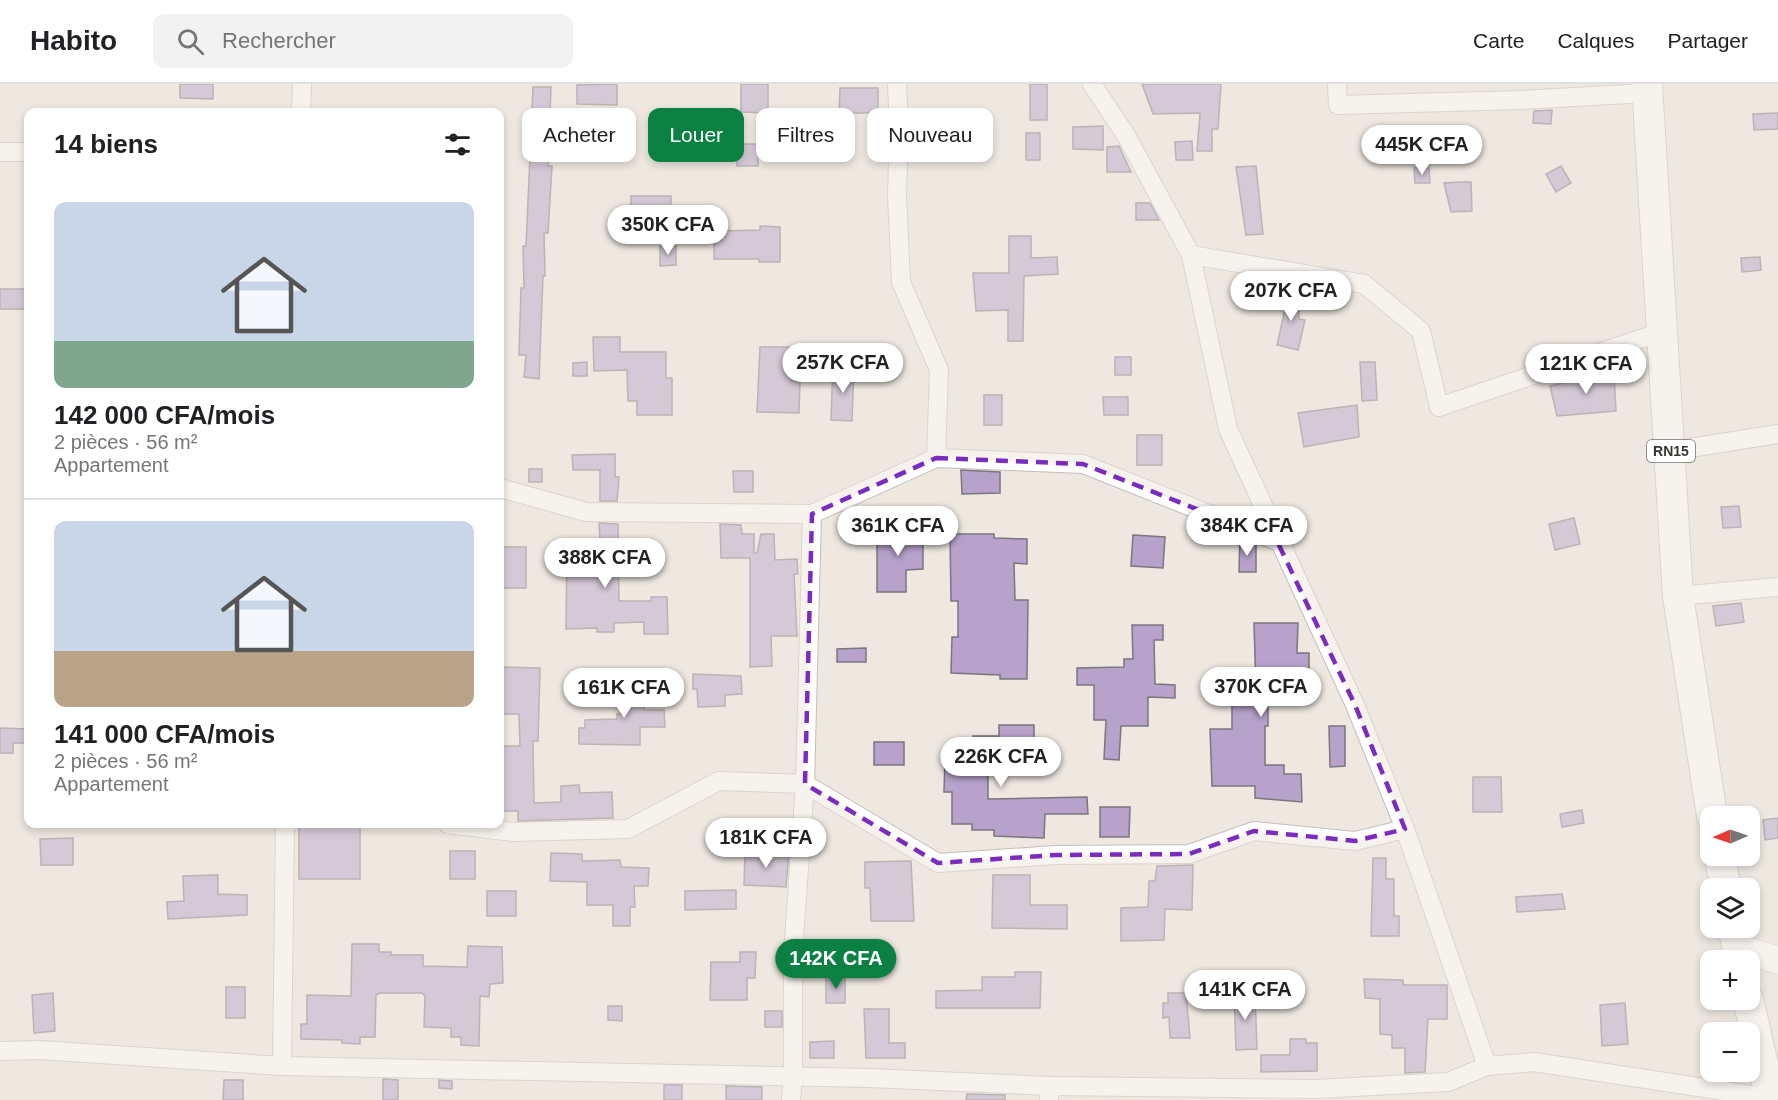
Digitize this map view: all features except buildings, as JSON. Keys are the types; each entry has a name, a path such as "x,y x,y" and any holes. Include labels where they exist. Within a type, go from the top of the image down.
{"main road":[{"name":"RN15","path":"1647,88 1664,331 1678,596 1710,806"},
{"path":"1750,1010 1770,1099"}],"street":[{"path":"301,108 303,84"},
{"path":"897,84 900,282 939,370 936,458"},
{"path":"1337,84 1338,105 1521,100 1647,88"},
{"path":"1088,85 1127,137 1191,255 1228,429 1277,541 1355,705 1405,829 1487,1066"},
{"path":"0,152 24,152"},
{"path":"1191,255 1364,284 1421,330 1439,407 1664,331"},
{"path":"1671,451 1778,434"},
{"path":"504,489 586,512 812,514 936,458 1083,464 1277,541"},
{"path":"791,1100 793,952 806,784 812,514"},
{"path":"1678,596 1778,588"},
{"path":"480,828 513,832 628,829 719,781 806,784 938,863 1054,855 1189,854 1254,831 1355,841 1405,829"},
{"path":"282,1066 285,828"},
{"path":"1736,945 1778,960"},
{"path":"0,1051 40,1050 282,1066 793,1076 1050,1093 1316,1089 1448,1082 1487,1066 1534,1062 1770,1099"}],"highlighted area":[{"path":"936,458 1083,464 1277,541 1355,705 1405,829 1355,841 1254,831 1189,854 1055,855 938,863 805,784 812,514"}]}
